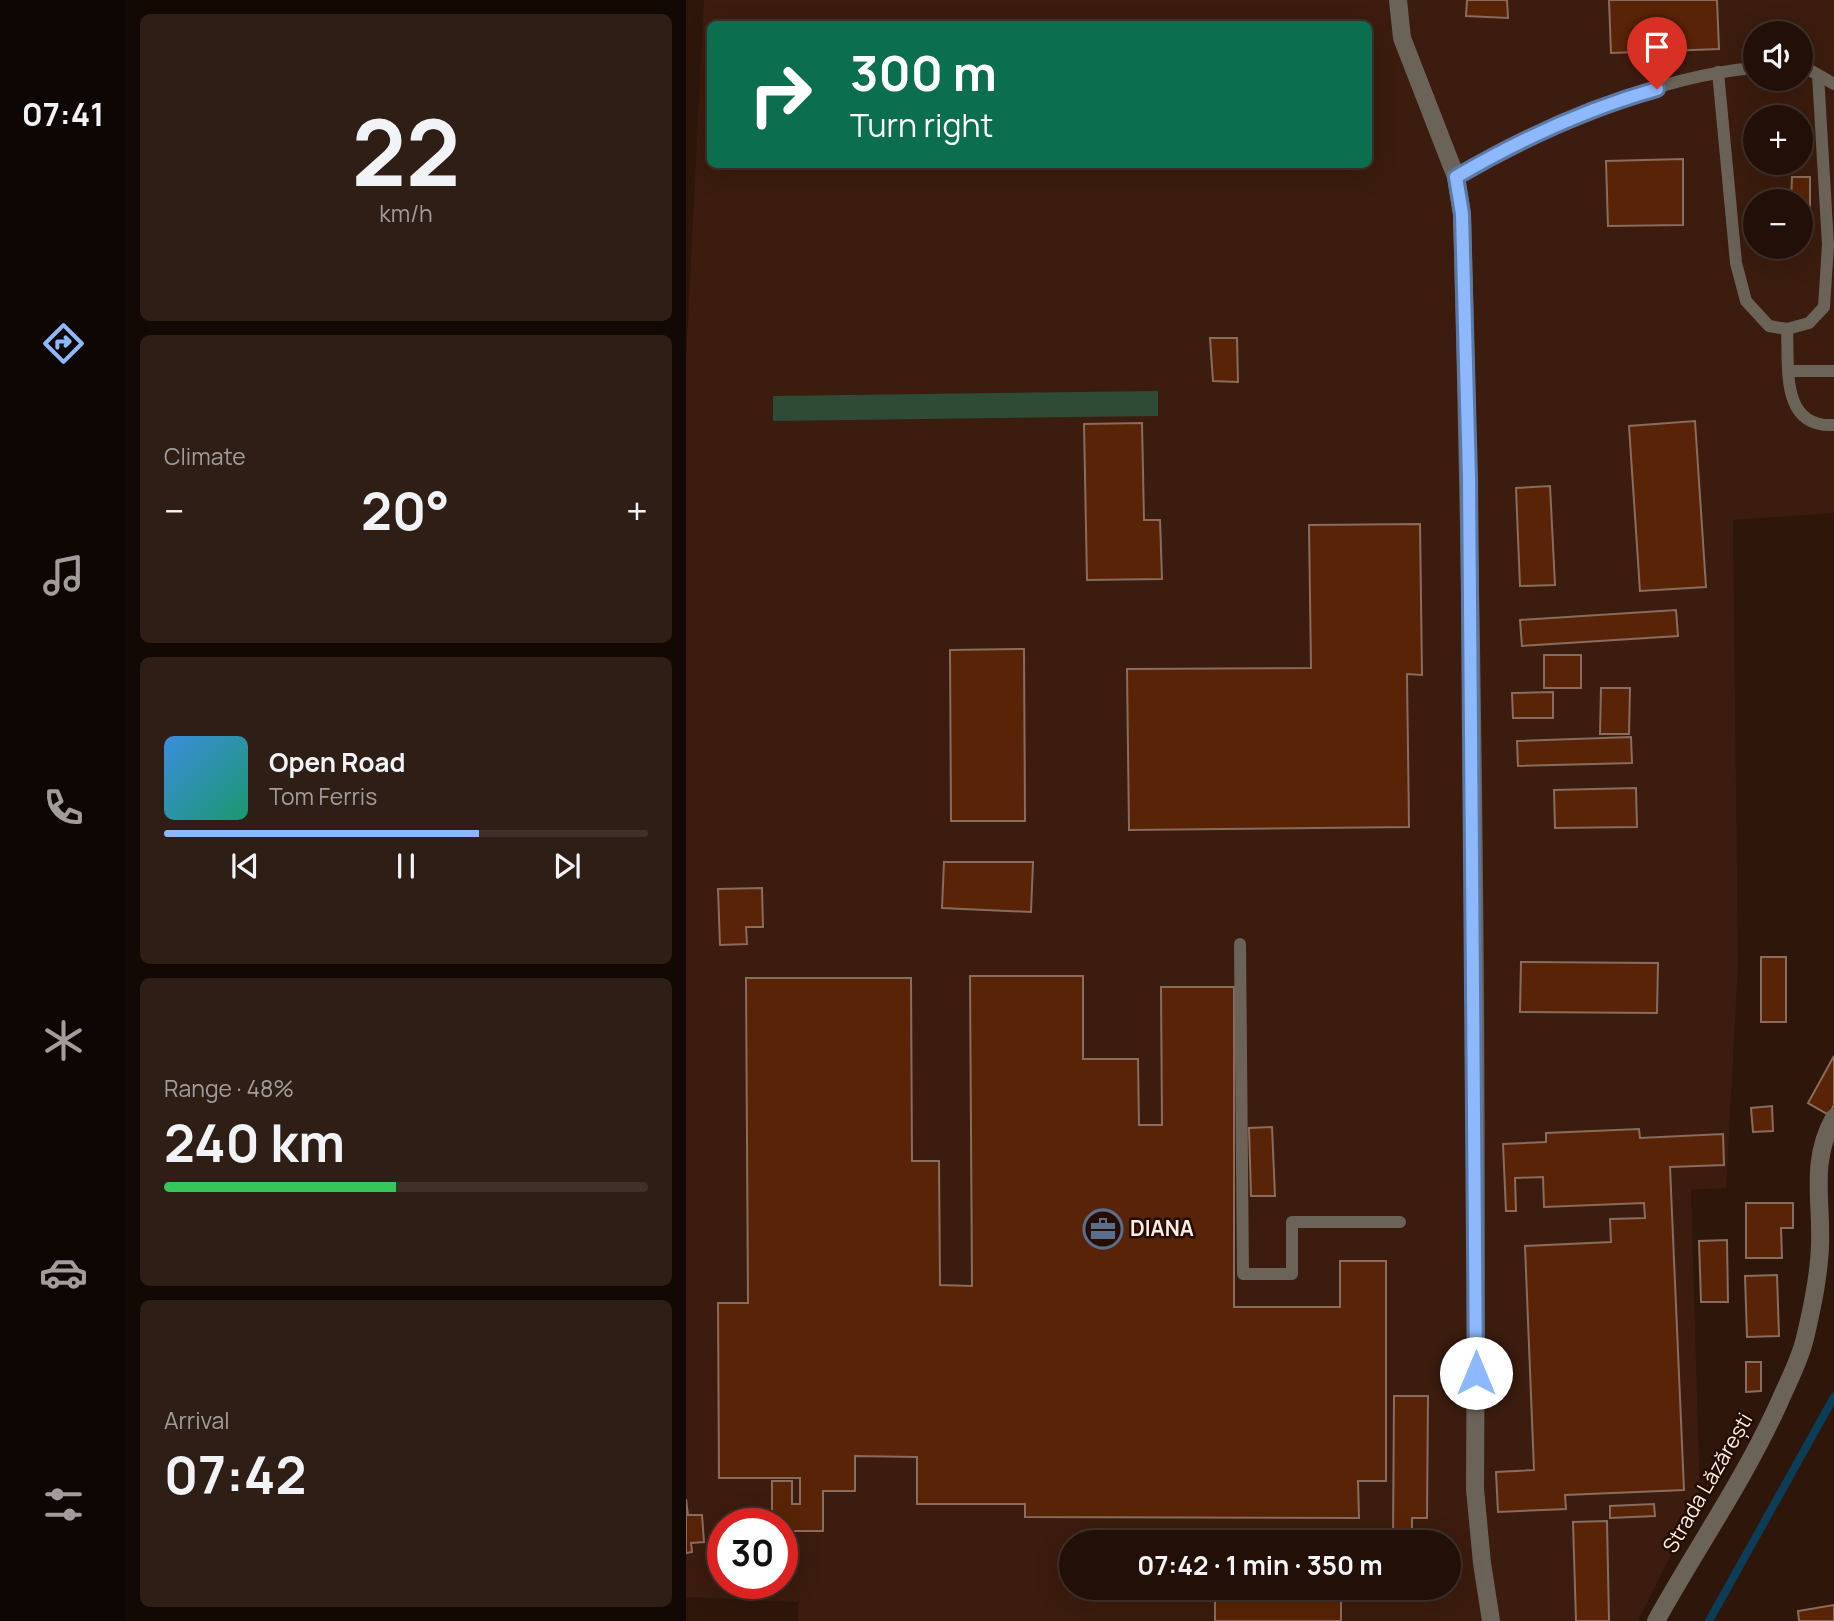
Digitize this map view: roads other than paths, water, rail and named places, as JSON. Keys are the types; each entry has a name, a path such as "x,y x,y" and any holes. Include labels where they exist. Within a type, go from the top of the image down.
{"street":[{"path":"1398,0 1402,38 1456,177 1462,214 1469,477 1474,962 1475,1489 1491,1621"},
{"name":"Strada Lăzărești","path":"1656,1621 1759,1447 1804,1341 1820,1258 1817,1184 1820,1155 1834,1118"}],"lane":[{"path":"1456,177 1512,145 1573,118 1636,95 1718,72 1743,69"},
{"path":"1718,72 1736,263 1746,301 1769,326 1787,329 1809,323 1824,307 1828,246 1818,75"},
{"path":"1813,72 1834,83"},
{"path":"1787,329 1793,404 1803,419 1834,425"},
{"path":"1789,371 1834,371"},
{"path":"1240,944 1242,1274 1292,1274 1292,1222 1400,1222"}],"waterway":[{"path":"1709,1621 1834,1397"}],"place":[{"name":"DIANA","path":"1103,1229"}]}
